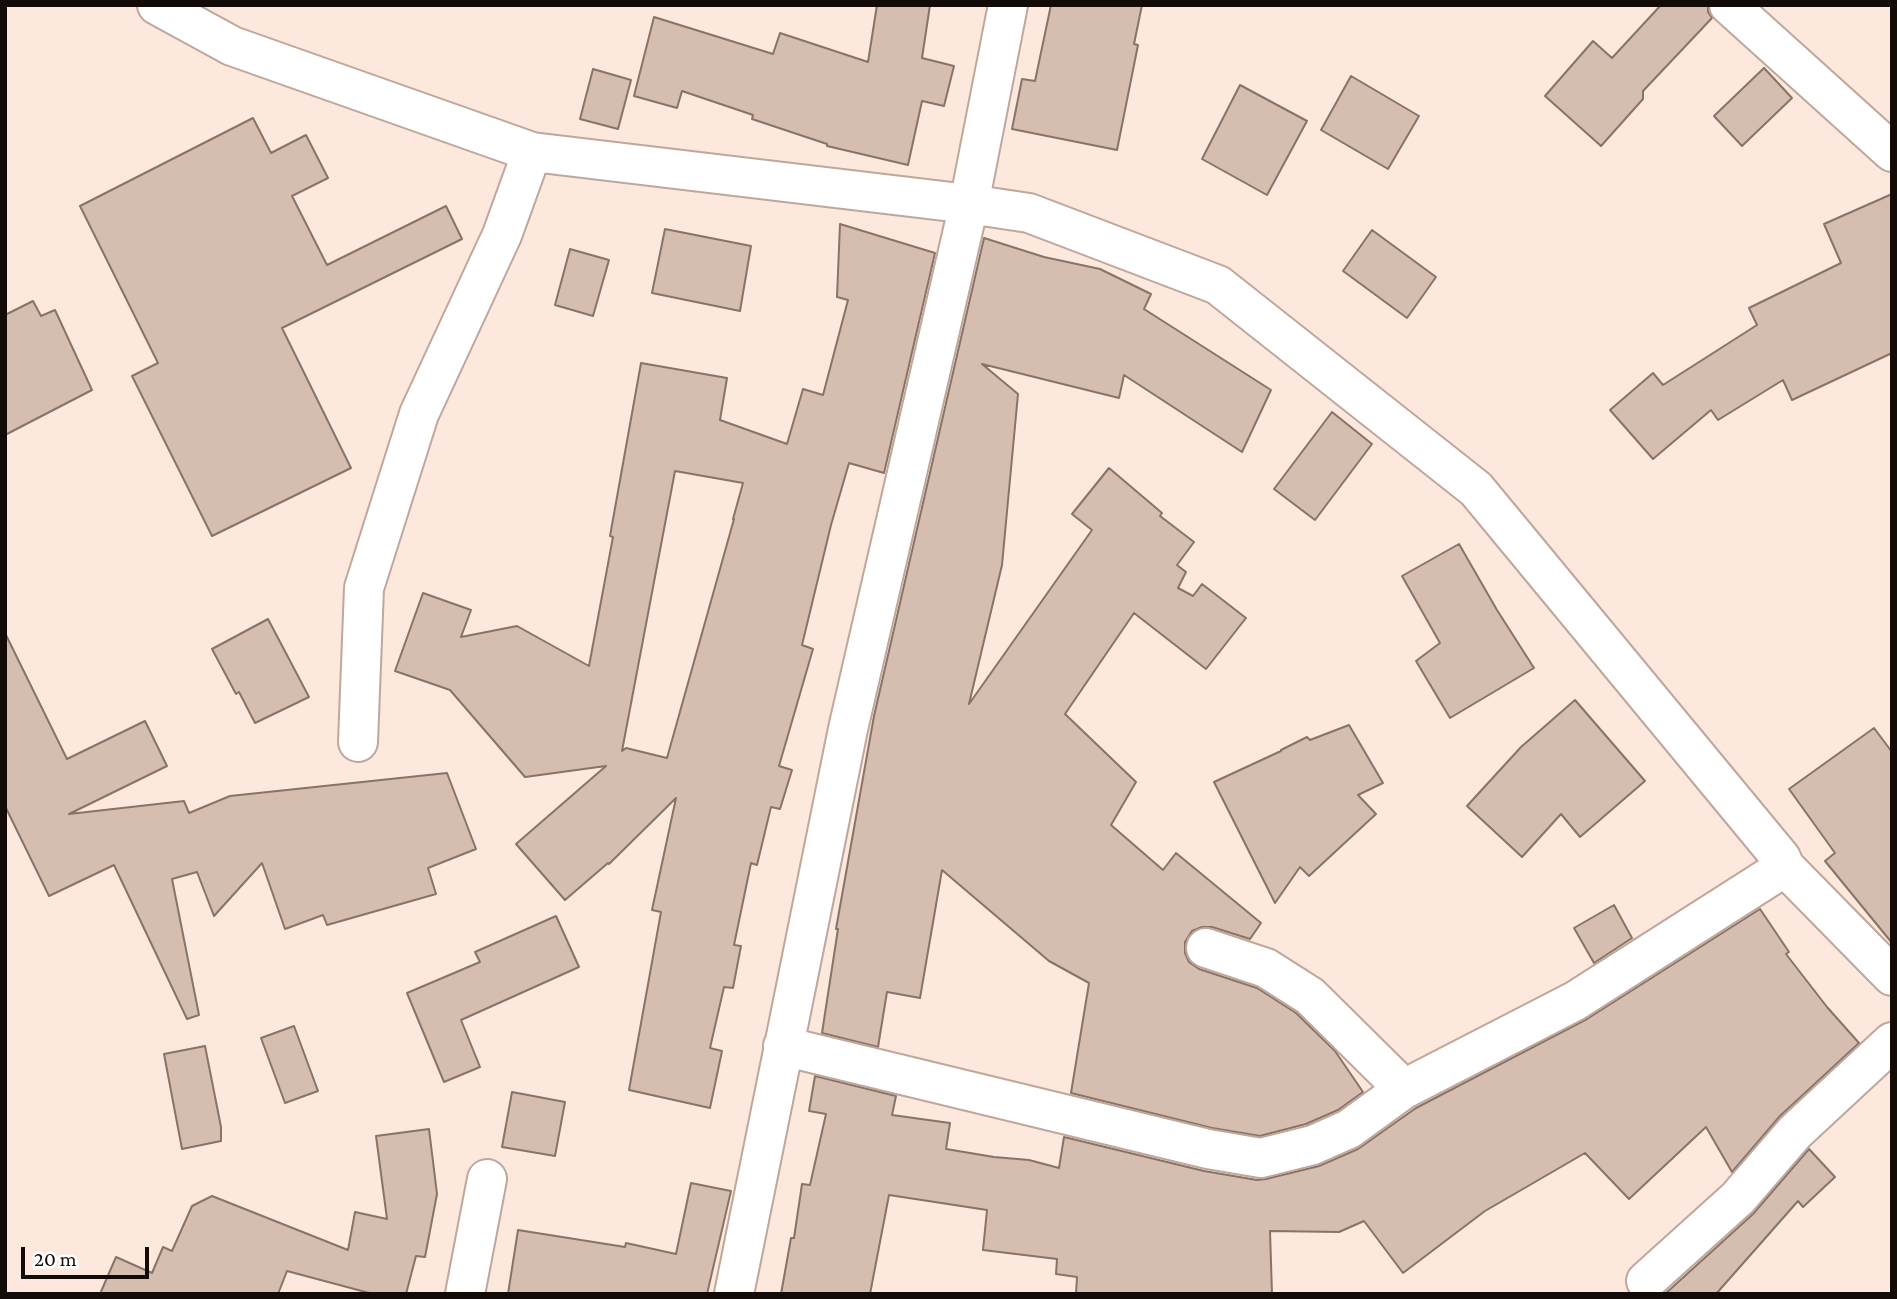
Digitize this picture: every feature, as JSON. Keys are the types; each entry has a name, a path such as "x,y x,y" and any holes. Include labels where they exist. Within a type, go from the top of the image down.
{"street":[{"path":"157,5 232,46 531,152 1029,213 1218,285 1476,489 1781,858 1785,867 1892,976"},
{"path":"734,1294 848,729 969,204 1008,5"},
{"path":"1728,5 1892,152"},
{"path":"358,742 365,588 419,414 502,234 531,152"},
{"path":"783,1046 1208,1149 1261,1158 1313,1145 1349,1129 1404,1089 1575,1001 1785,867"},
{"path":"1206,948 1266,968 1310,996 1404,1089"},
{"path":"1646,1281 1738,1198 1795,1132 1892,1042"},
{"path":"465,1294 487,1179"}],"building":[{"path":"877,5 930,5 922,58 954,66 944,106 922,101 908,165 827,146 752,119 753,115 682,91 677,108 634,96 654,17 773,54 780,33 868,62"},
{"path":"1051,5 1142,5 1134,44 1138,45 1117,150 1012,129 1022,79 1035,81"},
{"path":"1661,5 1708,5 1712,18 1643,91 1643,99 1601,146 1545,96 1593,41 1612,58"},
{"path":"1764,68 1792,98 1742,146 1714,116"},
{"path":"593,69 631,80 618,129 580,119"},
{"path":"1351,76 1419,116 1388,169 1321,130"},
{"path":"1240,85 1307,121 1267,195 1202,159"},
{"path":"253,118 271,153 306,135 328,178 292,196 327,265 446,206 462,239 282,328 351,468 212,536 132,376 158,363 80,206"},
{"path":"1892,194 1892,353 1792,400 1783,380 1718,420 1711,410 1653,459 1610,410 1653,373 1663,385 1757,325 1749,308 1841,263 1824,224"},
{"path":"840,224 935,253 884,473 849,463 831,525 802,645 813,649 779,766 792,770 780,809 771,807 757,865 751,863 734,945 741,946 733,988 724,987 710,1048 722,1051 710,1108 629,1090 661,912 652,910 676,798 609,864 565,900 516,844 606,766 525,777 450,690 395,671 423,593 471,610 461,637 517,626 589,666 641,363 727,378 720,420 787,444 803,389 823,395 848,300 837,297","holes":["675,471 743,483 667,758 626,748 622,751"]},
{"path":"665,229 751,246 740,311 652,293"},
{"path":"1372,230 1436,277 1407,318 1343,271"},
{"path":"984,238 1044,257 1100,269 1151,294 1144,309 1271,390 1242,452 1124,375 1119,398 982,364 1018,394 1002,565 969,704 1092,530 1072,514 1109,468 1162,513 1160,516 1194,542 1177,565 1186,572 1178,588 1193,596 1202,584 1246,618 1206,669 1134,613 1065,714 1136,782 1111,825 1163,870 1176,853 1261,923 1250,939 1212,927 1192,931 1185,942 1185,953 1189,962 1199,969 1257,988 1296,1013 1335,1051 1363,1092 1338,1110 1306,1124 1260,1136 1212,1128 1071,1093 1089,983 1049,961 942,870 920,998 887,992 878,1047 822,1033 836,929 874,716"},
{"path":"570,249 609,260 593,316 555,305"},
{"path":"33,301 41,316 55,310 92,390 5,435 5,315"},
{"path":"1332,412 1372,444 1315,520 1274,489"},
{"path":"1459,544 1534,668 1450,718 1416,661 1440,643 1402,576"},
{"path":"268,619 309,697 255,723 212,649"},
{"path":"5,633 67,759 145,721 167,766 69,814 184,801 189,813 230,796 447,773 476,849 428,868 436,894 327,925 323,915 285,929 262,863 214,916 197,872 172,879 199,1015 187,1019 114,865 49,896 5,806"},
{"path":"1575,700 1645,781 1580,837 1561,814 1522,857 1467,806 1521,747"},
{"path":"1349,725 1383,783 1358,795 1376,814 1309,876 1300,867 1275,903 1214,782 1307,737 1310,740"},
{"path":"1874,728 1892,752 1892,943 1825,861 1835,853 1789,789"},
{"path":"1614,905 1632,938 1594,963 1574,928"},
{"path":"1760,909 1789,952 1786,954 1859,1043 1780,1116 1732,1172 1706,1127 1629,1199 1585,1153 1485,1211 1403,1273 1364,1221 1339,1232 1270,1231 1272,1294 1076,1294 1077,1277 1056,1274 1057,1259 983,1250 987,1210 889,1195 870,1294 781,1294 791,1238 794,1238 802,1184 810,1185 826,1114 809,1111 815,1076 896,1096 892,1115 950,1123 946,1149 1029,1160 1059,1168 1064,1137 1204,1171 1257,1180 1266,1179 1319,1166 1358,1149 1416,1108 1587,1019"},
{"path":"556,916 579,967 461,1020 480,1067 444,1082 407,993 480,962 475,952"},
{"path":"294,1026 318,1091 285,1103 261,1038"},
{"path":"205,1046 221,1127 221,1141 182,1149 164,1054"},
{"path":"512,1092 565,1102 555,1156 502,1147"},
{"path":"429,1129 437,1194 425,1257 416,1256 406,1294 373,1294 287,1271 278,1294 100,1294 116,1257 152,1273 163,1247 172,1251 192,1206 212,1196 348,1250 355,1212 387,1219 376,1136"},
{"path":"1809,1149 1835,1177 1803,1207 1798,1201 1716,1294 1665,1294 1753,1214"},
{"path":"691,1183 731,1191 707,1294 508,1294 518,1230 625,1247 626,1243 676,1254"}]}
